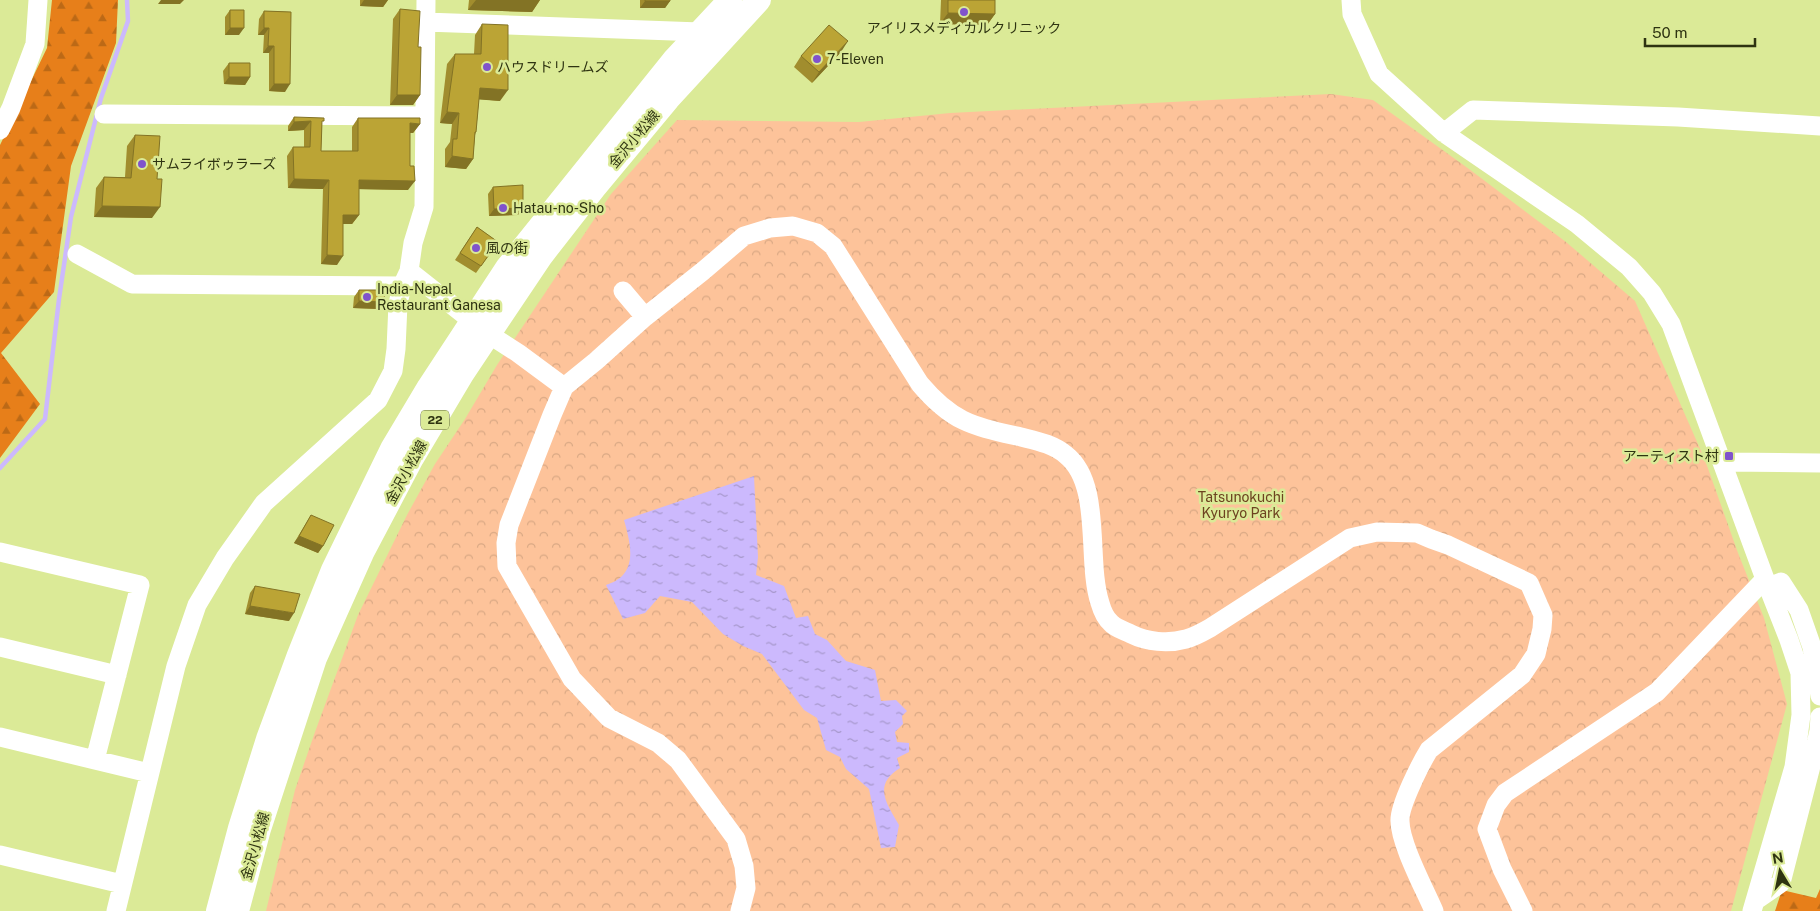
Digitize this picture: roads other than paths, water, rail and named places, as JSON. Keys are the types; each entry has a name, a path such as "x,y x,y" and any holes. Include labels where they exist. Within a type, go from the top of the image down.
{"main road":[{"name":"金沢小松線","path":"218,911 240,828 268,739 298,655 333,570 392,449 471,320 507,268 668,68 730,0"},
{"name":"金沢小松線","path":"237,911 288,736 323,640 362,553 412,458 462,374 490,335 541,256 594,188 668,99 759,0"}],"street":[{"path":"0,130 5,105 35,44 38,0"},
{"path":"116,911 176,666 197,605 225,558 264,503 378,400 393,371 398,304 424,207 426,0"},
{"path":"1351,0 1352,14 1378,74 1444,133 1577,224 1629,267 1652,293 1671,324 1800,673 1801,715 1794,768 1753,906"},
{"path":"426,22 700,32"},
{"path":"1444,133 1473,110 1678,117 1820,126"},
{"path":"104,114 424,116"},
{"path":"740,911 746,888 744,866 736,839 678,760 658,743 608,718 572,679 507,566 506,543 509,525 564,387 645,317 744,236 770,228 793,226 817,233 833,246 920,384 936,402 957,418 982,428 1046,443 1066,454 1078,467 1089,495 1096,590 1103,611 1111,624 1136,637 1160,642 1187,639 1210,628 1350,538 1377,532 1417,532 1529,584 1543,615 1536,654 1522,675 1429,750 1419,766 1399,820 1404,843 1434,911"},
{"path":"77,254 132,284 406,278 471,320 564,387"},
{"path":"623,291 645,317"},
{"path":"1723,462 1820,463"},
{"path":"0,552 140,585 95,760"},
{"path":"1522,911 1502,870 1488,829 1496,805 1504,793 1658,692 1766,583 1781,582 1799,610 1812,648 1820,696"},
{"path":"0,647 116,675"},
{"path":"1753,906 1781,883 1810,770 1819,731 1820,717"},
{"path":"0,737 149,773"},
{"path":"0,855 122,884"}],"water":[{"path":"754,476 758,557 756,575 784,586 796,618 808,616 815,634 827,640 846,661 875,670 881,701 896,700 907,711 902,716 903,724 895,732 897,742 909,743 909,752 897,758 900,768 891,774 884,788 884,795 890,810 899,825 895,847 881,848 869,789 846,769 840,757 826,750 817,718 804,710 762,654 743,646 723,634 692,602 660,596 645,613 623,619 606,585 617,580 628,567 630,549 624,520"}],"waterway":[{"path":"0,468 45,419 71,217 101,98 128,21 127,0"}],"place":[{"name":"アイリスメディカルクリニック","path":"964,12"},
{"name":"7-Eleven","path":"817,59"},
{"name":"ハウスドリームズ","path":"487,67"},
{"name":"サムライボゥラーズ","path":"142,164"},
{"name":"Hatau-no-Sho","path":"503,208"},
{"name":"風の街","path":"476,248"},
{"name":"India-Nepal Restaurant Ganesa","path":"367,297"},
{"name":"アーティスト村","path":"1729,456"}],"park label":[{"name":"Tatsunokuchi Kyuryo Park","path":"1241,506"}]}
